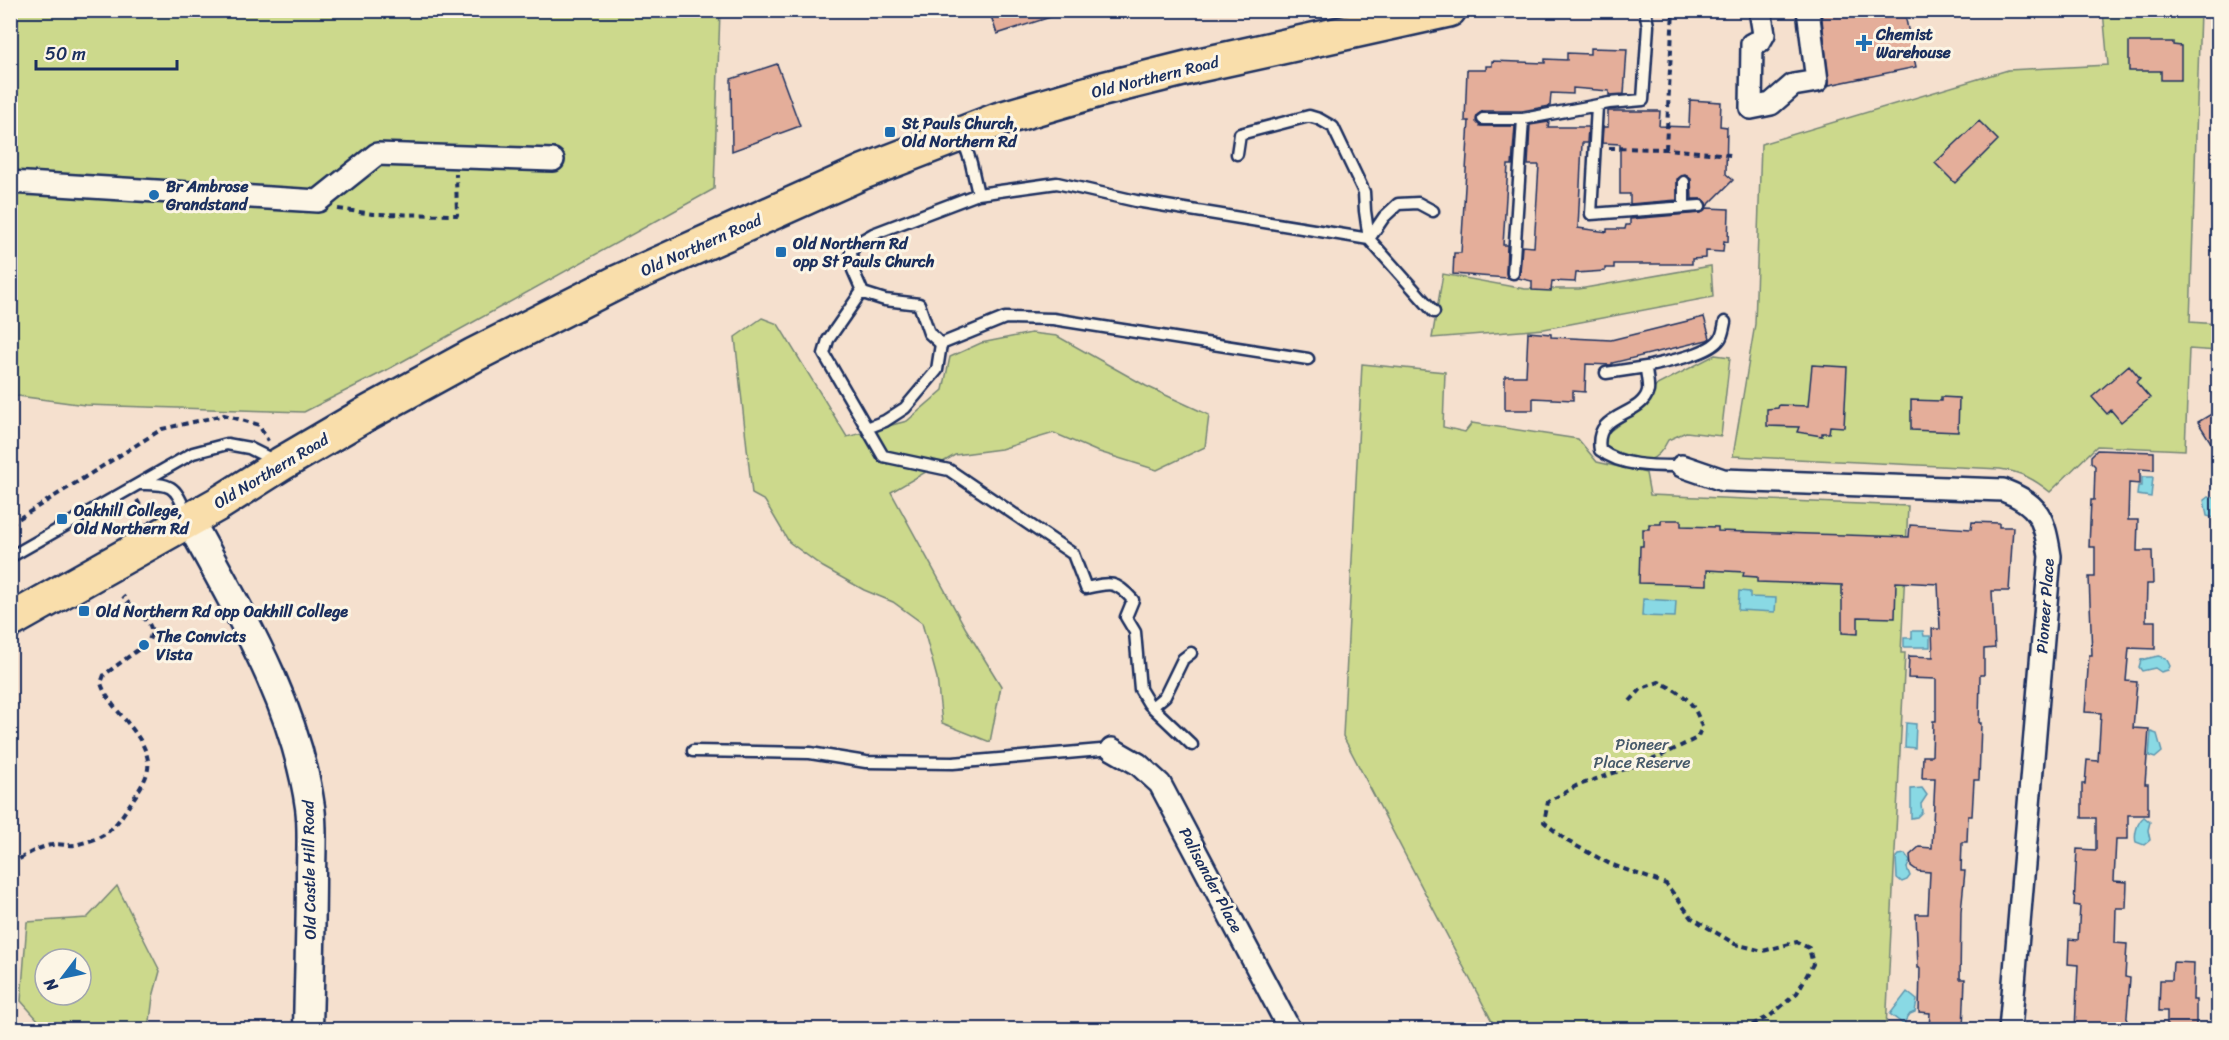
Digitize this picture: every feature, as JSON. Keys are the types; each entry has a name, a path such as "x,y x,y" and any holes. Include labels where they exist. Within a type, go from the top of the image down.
{"main road":[{"name":"Old Northern Road","path":"10,621 189,520 275,453 618,282 863,172 1000,119 1099,90 1195,66 1449,10"}],"street":[{"path":"1760,10 1764,34 1760,41 1752,44 1751,108 1771,104 1793,85 1817,81 1808,10"},
{"path":"10,182 318,201 377,154 553,160"},
{"name":"Pioneer Place","path":"1682,466 1723,480 2003,490 2019,496 2036,509 2045,528 2050,556 2010,1029"},
{"name":"Old Castle Hill Road","path":"189,520 270,671 294,733 310,810 311,830 308,1029"},
{"name":"Palisander Place","path":"1112,749 1138,764 1160,784 1290,1029"}],"lane":[{"path":"1483,118 1523,119 1643,100 1648,26 1645,10"},
{"path":"1597,106 1591,214 1700,206"},
{"path":"1237,154 1240,134 1309,116 1333,127 1365,192 1369,239 1434,312"},
{"path":"1513,273 1523,119"},
{"path":"961,133 978,194"},
{"path":"1684,182 1684,207"},
{"path":"941,344 928,333 919,304 885,300 862,291 853,270 851,252 857,243 873,234 978,194 1057,183 1136,201 1369,239"},
{"path":"1369,239 1384,217 1398,204 1418,203 1433,211"},
{"path":"862,291 828,340 824,354 883,456 949,470 1073,554 1086,588 1112,584 1121,586 1133,600 1126,617 1135,632 1140,689 1152,706 1192,745"},
{"path":"941,344 1005,318 1053,320 1308,359"},
{"path":"1606,373 1646,367 1692,355 1713,345 1721,338 1725,322"},
{"path":"867,428 885,421 905,408 937,370 941,344"},
{"path":"1646,367 1649,388 1646,396 1603,429 1600,435 1600,450 1609,456 1646,466 1682,466"},
{"path":"10,557 193,453 227,444 275,453"},
{"path":"136,484 167,485 176,490 189,520"},
{"path":"1152,706 1165,696 1183,659 1191,653"},
{"path":"693,752 810,753 866,762 953,763 1112,749"}],"path":[{"path":"1666,149 1673,10"},
{"path":"1594,148 1666,149 1731,155"},
{"path":"318,201 333,208 373,214 457,215 456,157"},
{"path":"10,524 162,429 224,415 259,425 275,453"},
{"path":"135,497 144,512"},
{"path":"10,864 38,848 53,844 75,845 103,836 114,826 140,789 147,773 148,761 142,745 124,716 103,692 101,683 104,675 152,637 152,627 147,619 123,596"},
{"path":"1630,701 1642,688 1659,682 1681,692 1697,711 1702,727 1697,738 1654,759 1576,786 1548,802 1544,822 1567,841 1610,864 1666,884 1692,918 1735,944 1763,951 1797,942 1809,948 1814,964 1797,993 1770,1016 1744,1029"},
{"path":"1750,1026 1796,1029"}],"green space":[{"path":"11,11 720,11 714,189 385,371 304,412 85,405 11,395"},
{"path":"2103,11 2200,11 2190,322 2218,324 2218,351 2189,349 2185,450 2097,446 2050,492 2027,477 2000,469 1733,456 1755,324 1761,144 2008,70 2108,65"},
{"path":"1711,266 1713,297 1544,329 1432,338 1443,274 1525,289 1579,289"},
{"path":"762,318 778,324 847,437 907,421 943,390 950,357 981,343 1031,333 1057,336 1146,386 1209,415 1205,447 1157,470 1096,451 1054,433 1001,449 955,455 891,492 966,629 1001,686 990,742 942,723 937,678 922,623 893,602 864,590 823,567 789,542 765,501 752,494 735,337"},
{"path":"1715,355 1730,357 1721,436 1686,432 1668,440 1663,449 1651,459 1638,462 1612,460 1603,446 1602,437 1637,411 1657,385"},
{"name":"Pioneer Place Reserve","path":"1362,364 1445,372 1443,427 1465,432 1472,423 1578,439 1597,462 1646,473 1650,495 1908,506 1901,653 1905,653 1886,1029 1496,1029 1343,736"},
{"path":"117,886 160,971 153,997 149,1029 40,1029 39,1021 21,1001 27,922 87,918"}],"water":[{"path":"2142,477 2153,477 2151,497 2137,495 2138,486 2142,486"},
{"path":"2208,497 2218,498 2218,515 2214,518 2207,516 2204,500"},
{"path":"1739,591 1750,592 1750,597 1776,598 1775,612 1738,610"},
{"path":"1643,599 1676,601 1675,617 1642,616"},
{"path":"1912,631 1923,631 1924,636 1930,636 1930,647 1904,647 1904,638 1912,638"},
{"path":"2158,656 2166,658 2170,666 2168,670 2161,672 2155,668 2142,671 2139,667 2141,660"},
{"path":"1906,723 1916,724 1915,748 1905,747"},
{"path":"2151,732 2157,734 2162,752 2155,758 2149,756"},
{"path":"1922,788 1927,795 1921,804 1922,812 1917,817 1911,818 1911,789"},
{"path":"2144,817 2150,822 2148,830 2150,840 2144,845 2136,842 2135,836 2138,825"},
{"path":"1905,854 1910,861 1907,868 1910,876 1902,882 1897,878 1896,858"},
{"path":"1907,992 1917,1000 1915,1012 1910,1014 1903,1024 1890,1014"}],"building":[{"path":"989,10 1060,10 1060,14 997,34"},
{"path":"1821,10 1904,10 1916,67 1829,85"},
{"path":"2129,42 2173,42 2173,45 2181,46 2181,80 2161,80 2161,71 2129,71"},
{"path":"1590,48 1627,49 1624,94 1609,95 1609,91 1573,88 1573,94 1551,93 1550,106 1522,111 1483,111 1477,115 1476,122 1480,126 1515,126 1512,165 1508,165 1503,245 1507,245 1507,278 1453,274 1454,253 1461,253 1469,121 1465,121 1467,70 1486,70 1486,66 1492,66 1492,61 1545,63 1545,59 1567,60 1567,53 1590,54"},
{"path":"777,64 800,126 732,151 731,79"},
{"path":"1690,100 1721,102 1720,126 1727,127 1726,174 1733,180 1707,206 1703,199 1692,199 1691,179 1685,175 1677,179 1677,200 1630,204 1630,194 1620,194 1620,144 1602,143 1603,127 1608,127 1608,111 1660,111 1659,126 1689,127"},
{"path":"1979,121 1998,140 1955,183 1935,163"},
{"path":"1549,122 1548,127 1588,127 1587,143 1582,143 1578,228 1607,232 1607,229 1625,229 1626,225 1630,225 1630,219 1701,213 1707,208 1729,209 1728,242 1724,241 1723,252 1706,251 1706,258 1692,259 1692,264 1614,264 1614,268 1605,268 1605,271 1576,273 1575,282 1552,281 1551,291 1532,290 1532,281 1518,278 1522,246 1534,247 1539,165 1528,165 1530,125"},
{"path":"1704,317 1710,338 1707,340 1612,363 1612,365 1586,364 1585,392 1573,391 1573,400 1533,398 1533,410 1505,410 1505,376 1526,376 1528,332 1551,334 1551,337 1611,340"},
{"path":"1812,365 1847,367 1844,427 1830,426 1829,433 1822,433 1822,436 1797,432 1799,427 1767,426 1767,409 1778,408 1779,405 1808,406"},
{"path":"2129,365 2140,378 2136,382 2150,398 2121,422 2111,410 2107,414 2092,397"},
{"path":"1941,397 1959,398 1958,432 1911,430 1911,400 1941,401"},
{"path":"2218,410 2218,454 2198,422"},
{"path":"2097,450 2154,452 2154,470 2140,469 2140,484 2129,483 2128,520 2138,520 2137,551 2152,551 2153,584 2147,584 2146,621 2155,621 2155,649 2129,648 2126,681 2137,682 2133,728 2149,729 2145,784 2148,784 2148,815 2128,815 2128,839 2116,839 2114,881 2127,882 2126,908 2116,908 2115,943 2127,944 2125,977 2130,978 2126,1029 2075,1029 2078,965 2068,964 2069,939 2078,940 2080,906 2074,905 2077,849 2096,850 2096,818 2082,818 2082,784 2085,784 2087,760 2098,761 2101,713 2085,712 2089,655 2092,655 2089,577 2095,577 2095,547 2089,547 2095,466 2091,462 2091,456"},
{"path":"1661,520 1681,520 1681,526 1718,527 1718,531 1909,537 1910,525 1971,529 1972,522 1999,523 1999,527 2013,527 2009,591 1992,591 1995,648 1984,649 1984,675 1980,675 1979,780 1974,780 1972,816 1968,816 1967,842 1962,842 1961,871 1965,871 1961,911 1960,979 1965,979 1963,1029 1929,1029 1930,1013 1919,1012 1920,968 1918,968 1916,914 1928,914 1930,872 1918,871 1911,866 1910,855 1919,847 1932,848 1935,778 1922,778 1923,756 1932,756 1933,721 1936,721 1936,679 1908,678 1909,656 1933,657 1932,629 1940,629 1938,584 1896,582 1895,618 1858,617 1858,634 1842,633 1842,585 1757,582 1757,577 1743,576 1744,572 1707,570 1707,585 1639,583 1643,529 1649,529 1649,524 1661,524"},
{"path":"2173,962 2194,963 2193,1000 2196,1000 2196,1029 2167,1029 2167,1011 2159,1011 2160,980 2172,980"}],"place":[{"name":"Chemist Warehouse","path":"1864,43"},
{"name":"St Pauls Church, Old Northern Rd","path":"890,132"},
{"name":"Br Ambrose Grandstand","path":"154,195"},
{"name":"Old Northern Rd opp St Pauls Church","path":"781,252"},
{"name":"Oakhill College, Old Northern Rd","path":"62,519"},
{"name":"Old Northern Rd opp Oakhill College","path":"84,611"},
{"name":"The Convicts Vista","path":"144,645"}]}
